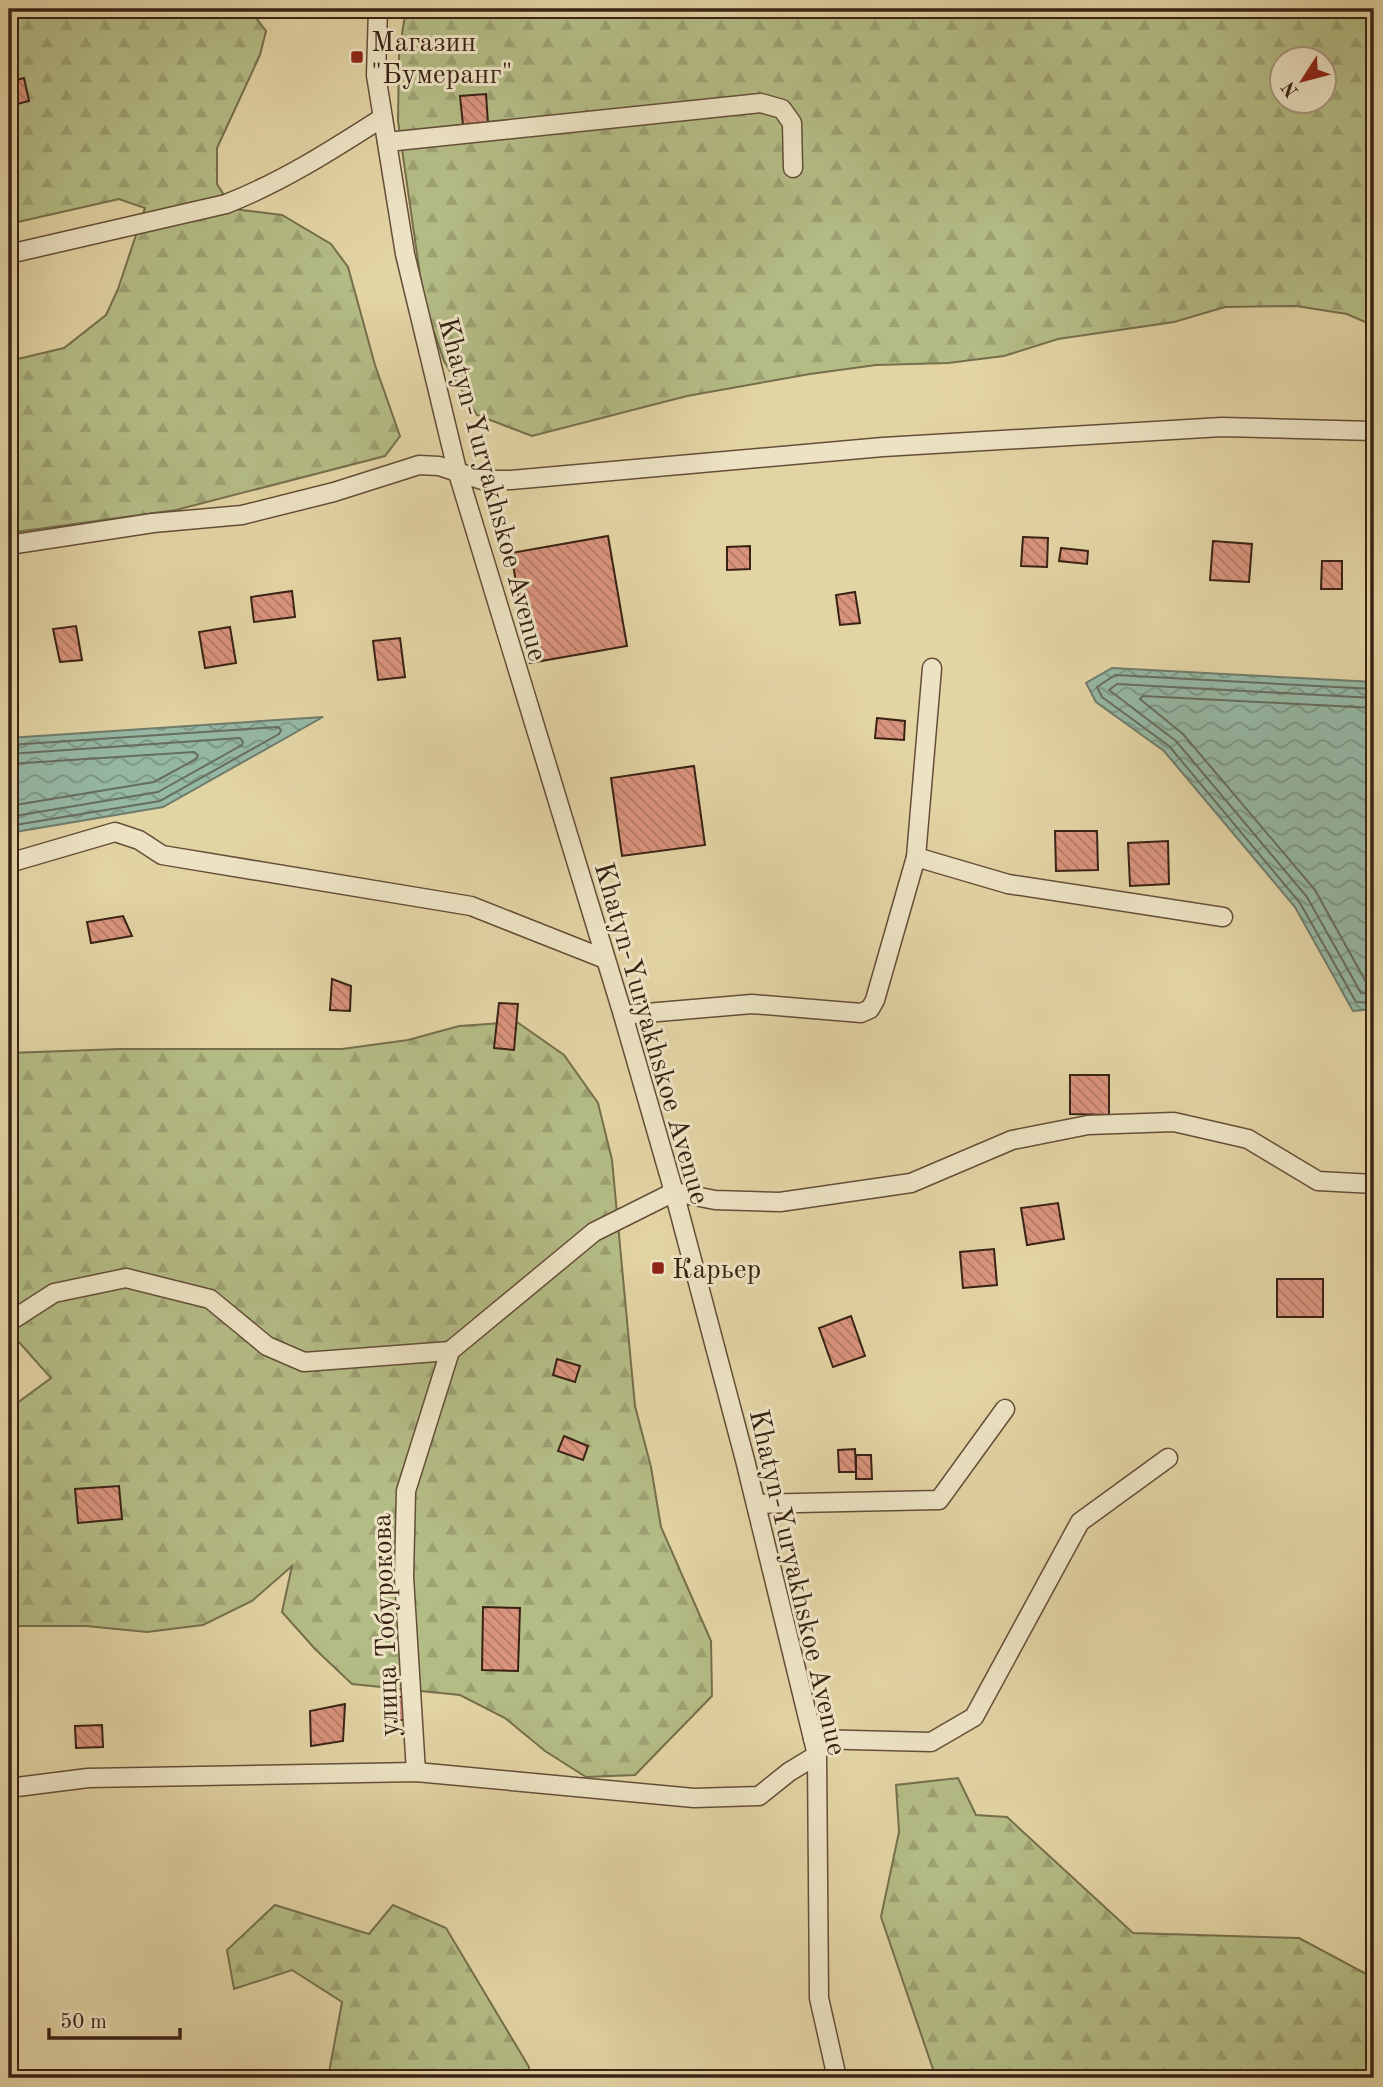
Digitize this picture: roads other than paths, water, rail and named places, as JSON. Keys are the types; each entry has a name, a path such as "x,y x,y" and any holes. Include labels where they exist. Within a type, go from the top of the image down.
{"street":[{"name":"Khatyn-Yuryakhskoe Avenue","path":"377,9 376,75 405,254 457,470 623,1015 674,1192 756,1504 815,1747 819,1998 837,2078"},
{"path":"387,142 761,103 782,109 792,122 793,168"},
{"path":"9,254 226,204 260,191 300,169 382,118"},
{"path":"9,545 153,523 242,515 334,492 419,465 457,470 482,480 511,480 883,447 1208,428 1374,431"},
{"path":"623,1015 752,1004 861,1013 870,1009 875,1000 915,857 932,668"},
{"path":"9,863 115,832 139,840 162,855 471,906 605,959"},
{"path":"915,857 1008,884 1223,917"},
{"path":"9,1322 54,1293 126,1278 209,1299 267,1346 304,1362 450,1351 594,1232 674,1192 715,1200 780,1202 911,1183 1012,1140 1088,1125 1174,1122 1248,1139 1318,1181 1374,1184"},
{"name":"улица Тобурокова","path":"416,1772 404,1577 405,1491 450,1351"},
{"path":"756,1504 939,1500 1005,1409"},
{"path":"9,1788 88,1778 416,1772 694,1798 759,1796 815,1747 930,1742 975,1717 1080,1522 1168,1458"}],"water":[{"path":"1112,668 1374,682 1374,1009 1353,1011 1295,907 1164,751 1096,702 1086,683"},
{"path":"323,717 163,807 9,833 9,738"}],"place":[{"name":"Магазин \"Бумеранг\"","path":"357,57"},
{"name":"Карьер","path":"658,1268"}]}
